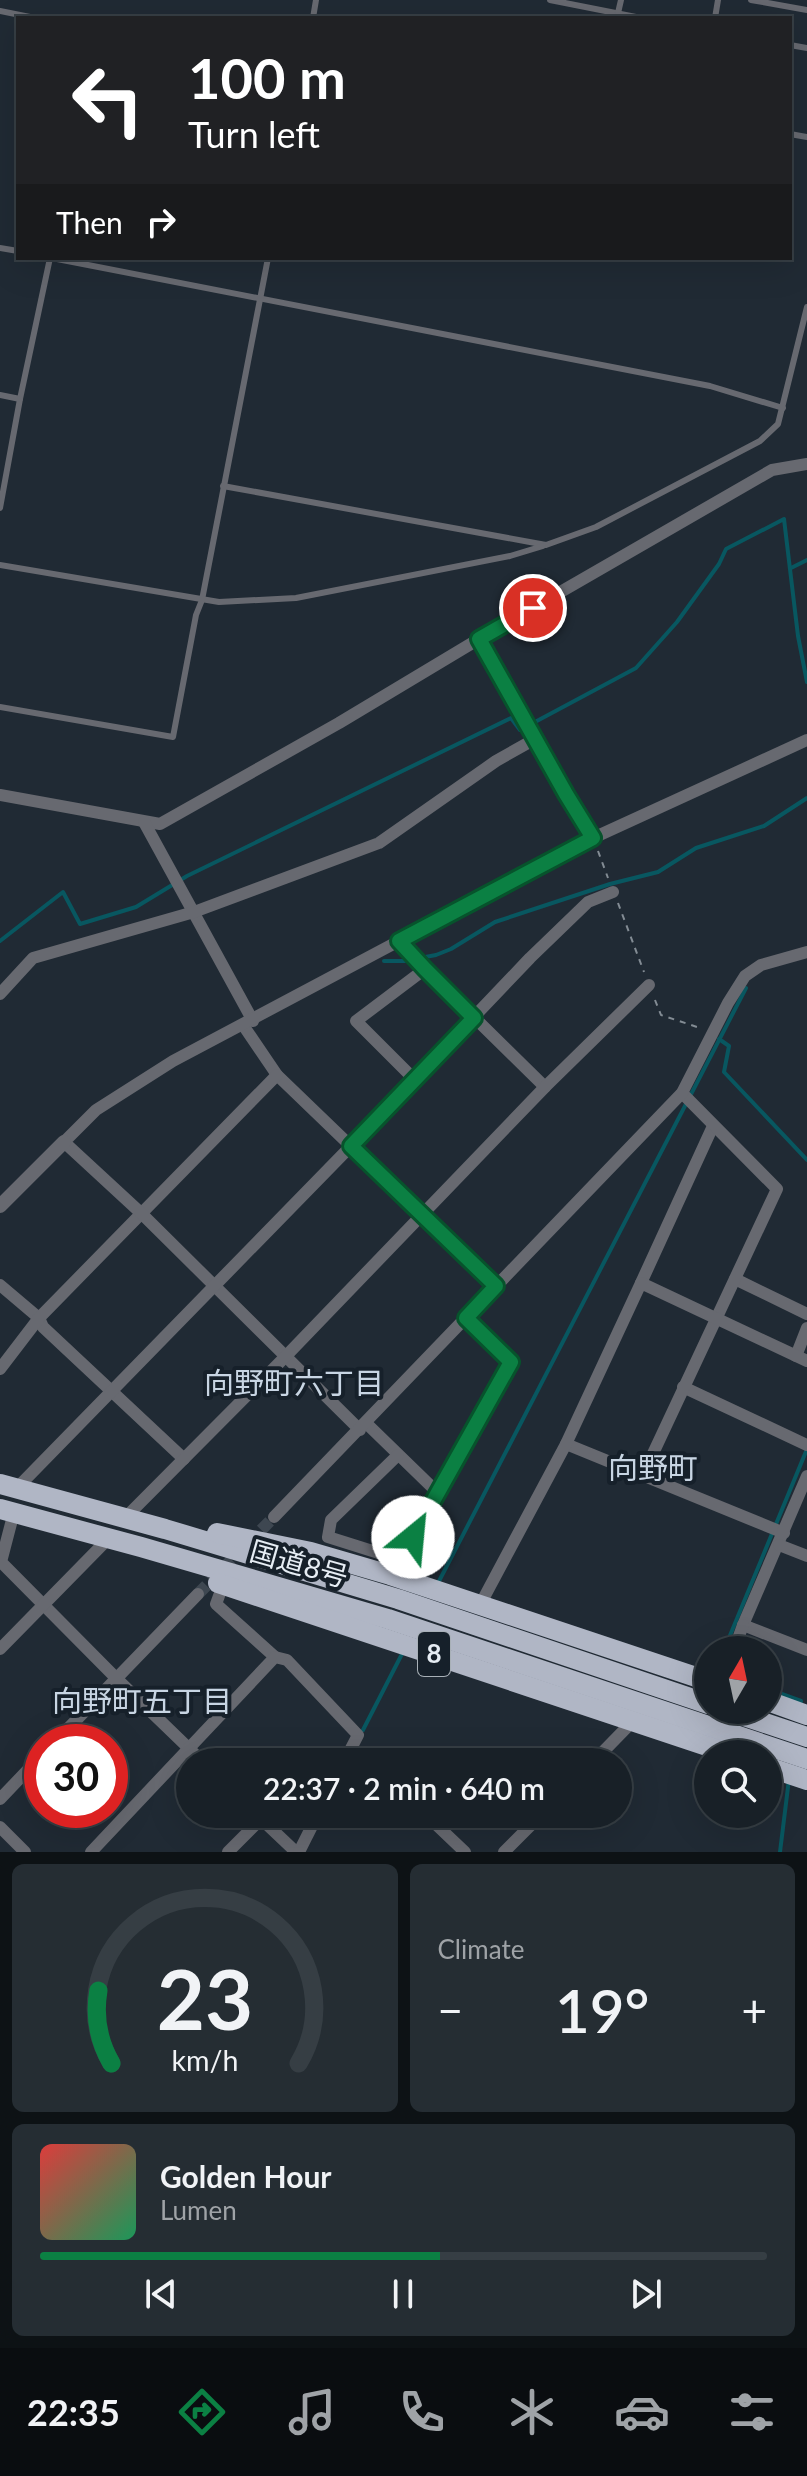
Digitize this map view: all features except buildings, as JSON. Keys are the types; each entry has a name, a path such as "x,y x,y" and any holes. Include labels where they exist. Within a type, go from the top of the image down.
{"highway":[{"name":"国道8号","path":"8,1486 398,1599 694,1699"},
{"name":"国道8号","path":"7,1510 388,1619 807,1759"},
{"name":"8","path":"131,1521 226,1534 311,1552 390,1575 694,1676"},
{"name":"8","path":"141,1547 223,1585 694,1741"},
{"path":"782,1706 807,1715"},
{"path":"768,1724 807,1737"},
{"path":"782,1772 807,1780"}],"street":[{"path":"0,795 160,824 772,470 807,464"},
{"path":"479,639 593,838"},
{"path":"0,994 33,958 194,912 379,843 496,761 535,739"},
{"path":"0,1206 96,1110 173,1061 593,838 807,740"},
{"path":"144,822 277,1075 496,1286"},
{"path":"8,1486 112,1391 530,958 588,902 613,892"},
{"path":"399,941 545,1087"},
{"path":"274,1517 682,1093 745,976 761,965 807,952"},
{"path":"414,1079 356,1021 425,969"},
{"path":"131,1521 184,1459 545,1087 649,985"},
{"path":"0,1369 39,1318 277,1075"},
{"path":"642,1477 777,1189 682,1093"},
{"path":"480,1605 566,1444 713,1126"},
{"path":"64,1142 286,1356 437,1492"},
{"path":"735,1279 807,1314"},
{"path":"641,1283 801,1358 807,1328"},
{"path":"0,1285 39,1318 43,1327 184,1459"},
{"path":"398,1455 331,1520 328,1537 401,1560 511,1362 466,1318"},
{"path":"683,1387 806,1445"},
{"path":"566,1444 781,1539 807,1556"},
{"path":"739,1636 807,1476"},
{"path":"7,1510 0,1562 189,1748 275,1657"},
{"path":"0,1649 109,1538"},
{"path":"223,1585 216,1604 275,1657 287,1660 358,1735 351,1748"},
{"path":"72,1724 198,1594"},
{"path":"743,1625 807,1650"},
{"path":"607,1748 634,1720"},
{"path":"91,1852 176,1762"},
{"path":"0,1799 24,1774"},
{"path":"0,1827 25,1852"},
{"path":"228,1852 248,1828"},
{"path":"271,1828 297,1852 310,1828"},
{"path":"440,1828 465,1852"},
{"path":"504,1852 528,1828"}],"lane":[{"path":"550,0 632,16"},
{"path":"618,13 621,0"},
{"path":"751,0 807,10"},
{"path":"0,11 25,16"},
{"path":"0,508 51,260"},
{"path":"62,260 710,386 783,408"},
{"path":"0,707 173,737 268,260"},
{"path":"0,565 202,600 259,602 296,598 510,556 546,545 596,527 760,441 778,424 807,307"},
{"path":"0,395 20,399"},
{"path":"223,486 546,545"}],"path":[{"path":"593,838 661,1015 713,1032"}],"waterway":[{"path":"0,941 63,892 80,924 136,907 187,876 511,718 520,730 636,668 677,622 719,564 726,549 784,519 798,636 807,682"},
{"path":"791,568 807,560"},
{"path":"384,961 436,955 495,922 610,884 658,872 696,848 764,826 807,798"},
{"path":"437,1585 746,988"},
{"path":"719,1039 729,1046 724,1072 807,1160"},
{"path":"730,1636 807,1449"},
{"path":"363,1730 404,1650"},
{"path":"782,1694 801,1701 800,1707"},
{"path":"780,1852 789,1779"}],"tunnel":[{"path":"198,1594 274,1517"}],"district":[{"name":"向野町六丁目","path":"294,1384"},
{"name":"向野町","path":"653,1469"},
{"name":"向野町五丁目","path":"142,1702"}],"route":[{"path":"413,1537 511,1362 466,1318 496,1286 351,1146 474,1018 399,941 593,838 479,639 533,608"}]}
